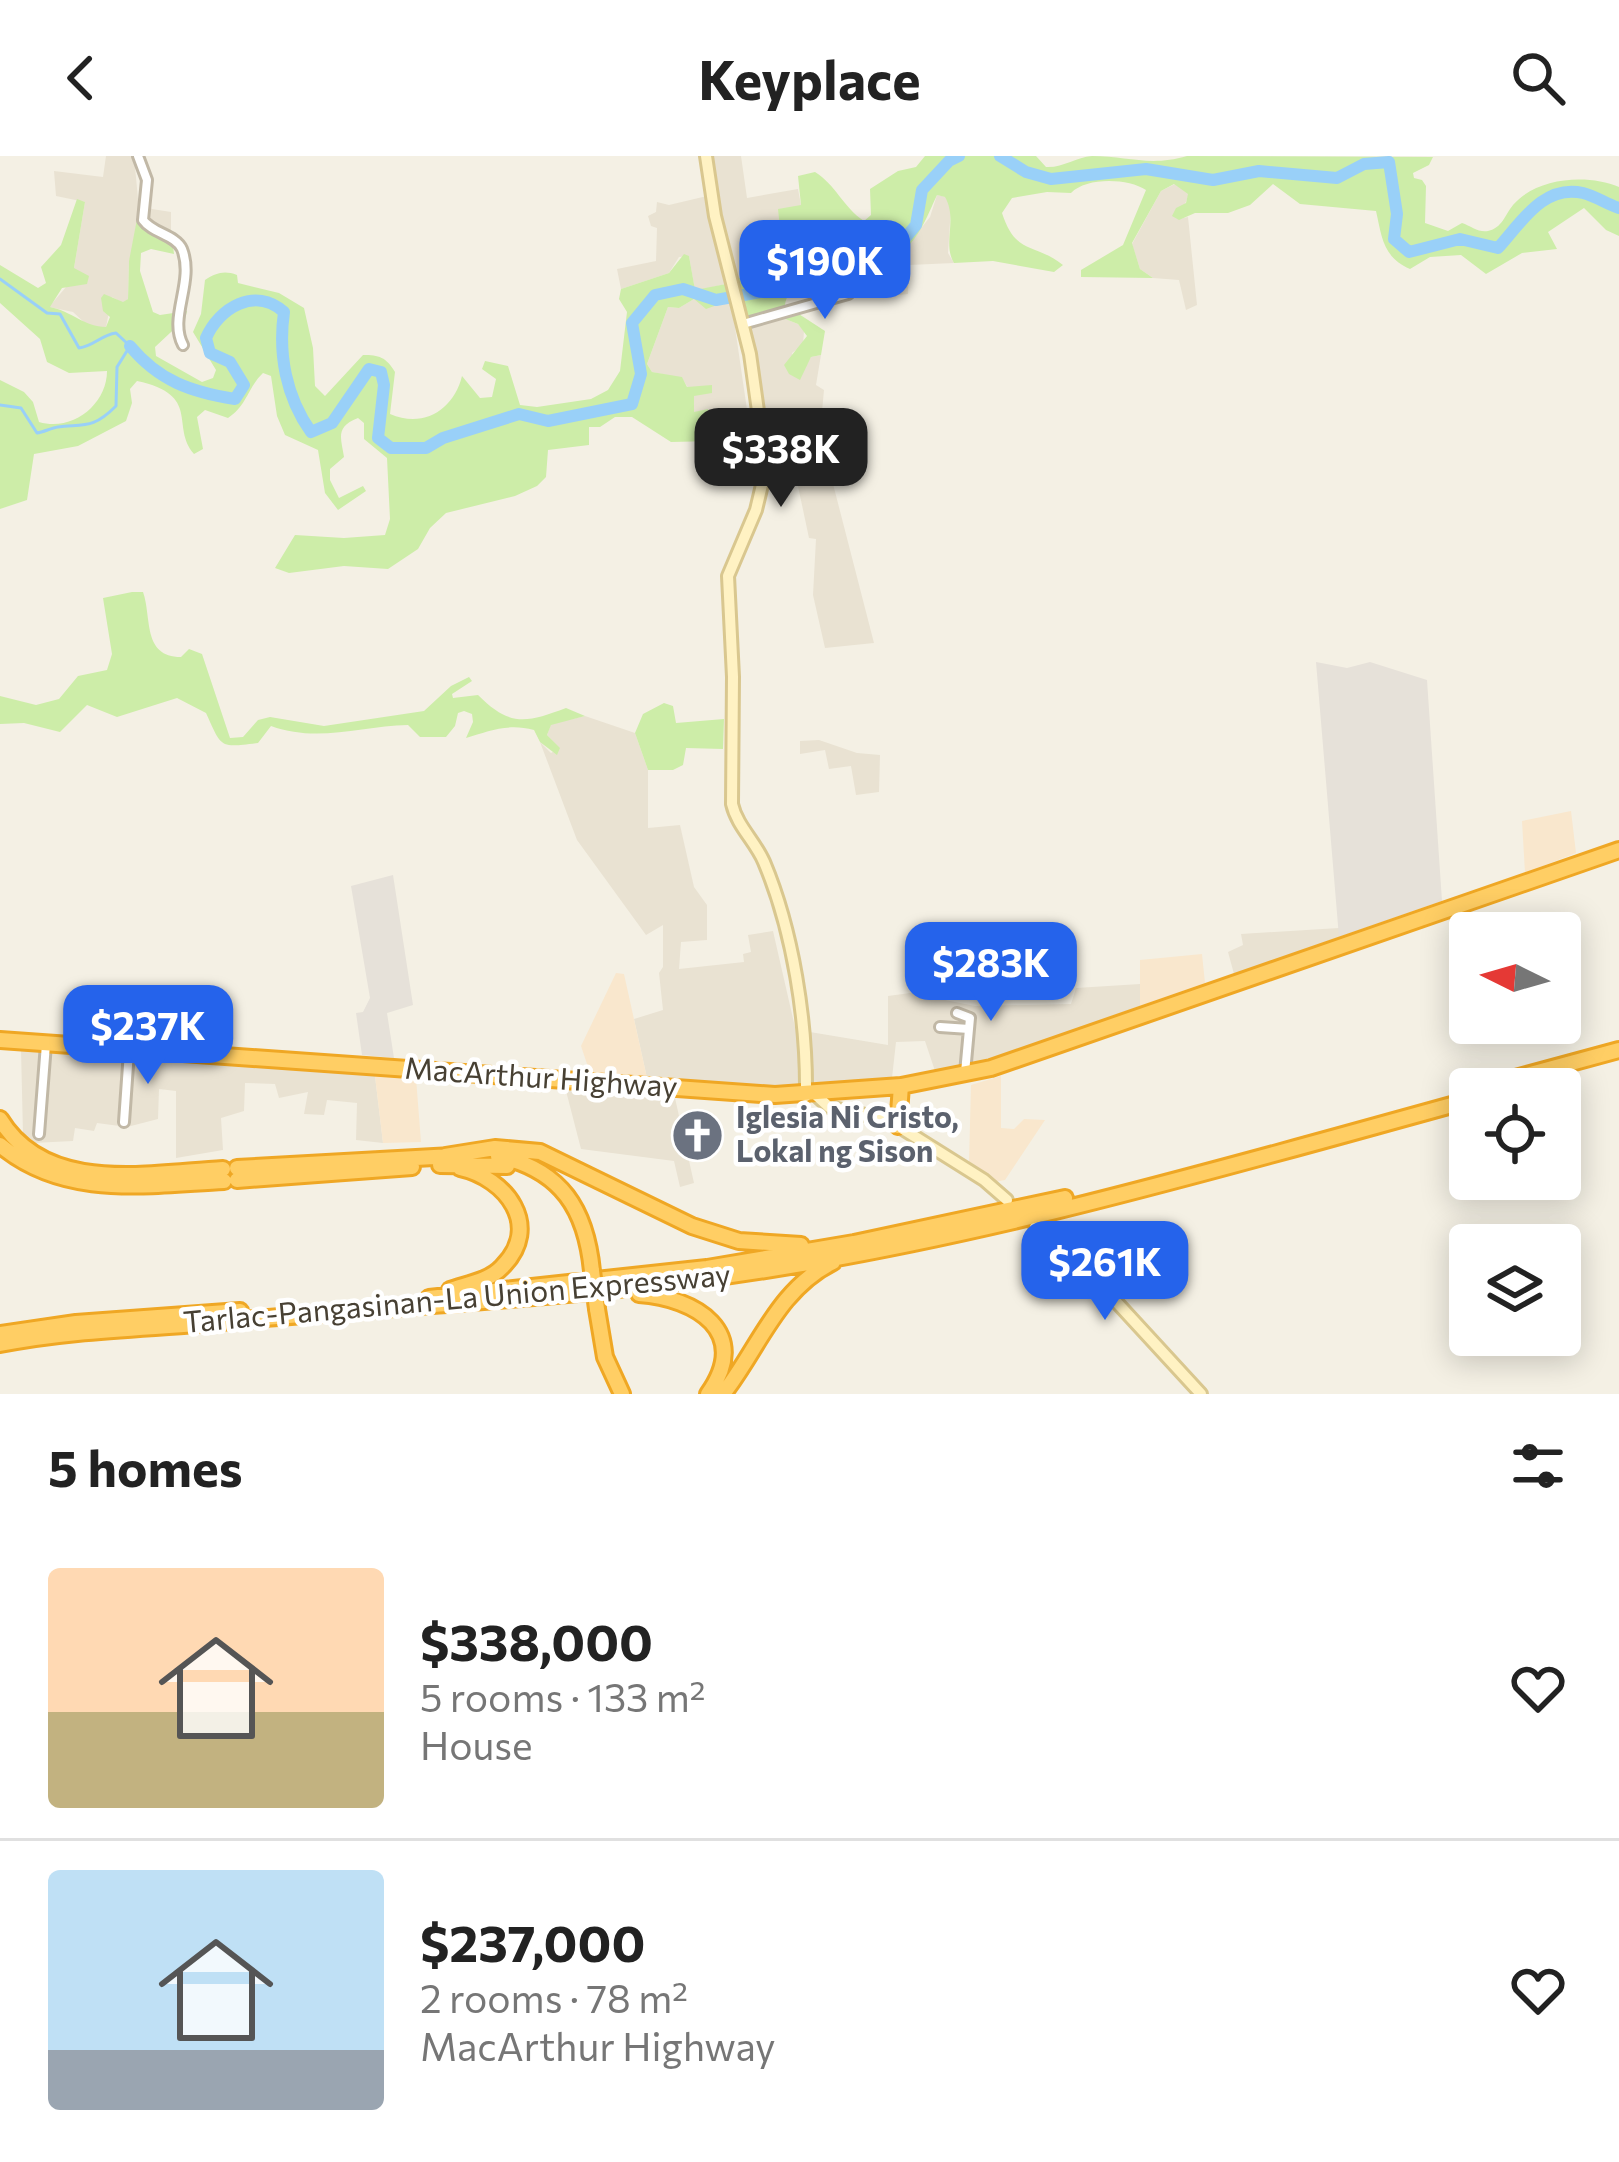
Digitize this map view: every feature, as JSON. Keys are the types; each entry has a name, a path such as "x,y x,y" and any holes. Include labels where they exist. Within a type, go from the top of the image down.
{"highway":[{"name":"MacArthur Highway","path":"0,1040 811,1095 901,1086 965,1075 1619,850"},
{"name":"Tarlac-Pangasinan-La Union Expressway","path":"1553,1068 1619,1050"},
{"path":"1581,1069 1619,1059"},
{"path":"898,1126 901,1086"},
{"name":"Tarlac-Pangasinan-La Union Expressway","path":"0,1334 152,1315 422,1299 853,1249 1449,1096"},
{"name":"Tarlac-Pangasinan-La Union Expressway","path":"0,1344 79,1332 592,1293 709,1279 1041,1214 1449,1106"},
{"path":"0,1118 8,1132 36,1156 77,1172 230,1175"},
{"path":"0,1145 48,1176 111,1186 445,1160 493,1163 534,1176 567,1205 577,1223 589,1272 598,1357 617,1394"},
{"path":"445,1160 495,1148 540,1152 659,1211 739,1241 853,1249"},
{"path":"422,1299 489,1277 504,1266 517,1236 516,1208 508,1194 491,1179 445,1160"},
{"path":"723,1394 769,1320 800,1285 853,1249"},
{"path":"592,1293 671,1297 705,1315 722,1346 720,1374 708,1394"}],"street":[{"path":"138,156 147,180 143,220 180,245 183,253 187,290 177,328 182,345"},
{"path":"706,156 715,217 739,306 766,477 728,576 734,811 763,860 771,884 802,1004 811,1095 829,1107 898,1126 984,1180 1007,1200"},
{"path":"742,325 848,294 859,285 864,272"},
{"path":"957,1013 969,1016 965,1075"},
{"path":"940,1027 969,1029"},
{"path":"39,1135 46,1044"},
{"path":"124,1122 130,1050"},
{"path":"1035,1227 1110,1295 1201,1394"}],"shaded area":[{"path":"106,156 134,156 138,199 152,209 171,212 171,230 148,224 129,261 128,299 123,303 112,297 106,327 96,327 73,312 49,307 74,268 85,202 56,196 54,171 103,177"},
{"path":"712,156 741,156 747,198 798,189 801,205 780,228 760,273 735,279"},
{"path":"1175,184 1189,194 1179,219 1188,217 1197,305 1186,310 1179,280 1153,278 1140,269 1132,244 1161,191"},
{"path":"937,195 946,197 951,207 948,253 954,263 909,265 908,294 890,296 888,261 900,254 930,217"},
{"path":"707,196 726,284 695,291 689,256 679,257 669,273 621,289 617,269 656,261 657,228 648,216 656,212 657,202 669,205"},
{"path":"694,299 713,305 731,300 751,437 715,441 708,409 694,413 693,396 682,378 652,372 647,364 668,307 679,308"},
{"path":"765,311 804,331 803,345 792,353 799,379 811,357 821,355 816,385 824,390 821,422 831,445 836,468 832,480 874,643 825,648 813,595 816,539 809,538 792,458 768,475 746,318"},
{"path":"1316,662 1347,668 1370,662 1427,680 1442,901 1339,937"},
{"path":"585,716 635,733 648,770 648,828 680,825 694,887 707,905 707,940 681,942 679,969 744,962 743,954 751,952 748,935 773,931 797,1036 799,1087 647,1078 634,1019 663,1010 659,973 663,925 646,935 577,840 540,742 551,753 559,748 547,735 551,724"},
{"path":"819,740 880,755 879,792 856,795 851,766 829,769 825,750 800,754 800,741"},
{"path":"1571,811 1576,853 1525,873 1522,821"},
{"path":"393,875 413,1005 387,1013 394,1058 362,1055 356,1013 363,1012 370,998 351,886"},
{"path":"1339,928 1339,937 1234,974 1228,952 1243,945 1241,934"},
{"path":"1202,954 1205,983 1140,1006 1140,960"},
{"path":"616,973 624,974 647,1078 590,1073 581,1046"},
{"path":"1140,984 1140,1006 994,1058 935,1071 925,1041 896,1042 892,1078 811,1084 810,1032 888,1045 888,996 910,993 975,1006 1071,1004 1076,988"},
{"path":"21,1049 375,1076 383,1143 356,1140 357,1103 327,1100 324,1115 304,1114 308,1092 279,1098 275,1084 245,1083 244,1111 221,1118 223,1150 176,1158 176,1091 159,1089 158,1119 127,1127 97,1123 94,1131 75,1128 73,1141 33,1143 23,1135"},
{"path":"375,1076 416,1078 421,1142 383,1143"},
{"path":"1001,1076 1001,1128 1014,1129 1024,1119 1045,1120 1005,1180 995,1182 969,1162 971,1085"},
{"path":"565,1087 675,1098 694,1183 680,1187 674,1161 581,1149"}],"green space":[{"path":"925,156 1036,156 1046,167 1092,156 1150,161 1187,156 1433,157 1429,165 1413,173 1426,186 1425,223 1448,231 1462,223 1488,231 1535,189 1563,181 1593,180 1619,187 1619,236 1584,208 1548,232 1557,249 1522,253 1486,274 1461,255 1430,257 1410,269 1389,252 1376,211 1300,204 1273,184 1250,205 1179,220 1172,216 1186,203 1188,194 1174,184 1161,191 1132,243 1140,269 1153,278 1081,277 1081,270 1123,245 1146,190 1107,181 1071,193 1012,198 1002,213 1007,227 1020,242 1063,265 1054,272 993,261 954,263 949,206 945,197 937,195 916,237 900,253 877,262 856,253 840,253 820,263 793,288 785,305 825,331 821,355 811,357 800,380 789,374 784,365 807,336 798,324 765,311 746,318 735,279 760,273 752,238 780,228 778,209 801,205 798,176 815,172 864,221 871,215 870,189 898,171 916,167"},
{"path":"77,199 85,202 74,268 89,276 87,284 62,288 50,307 106,327 110,317 103,311 104,294 123,302 128,299 137,219 171,230 174,254 151,249 141,253 140,271 153,312 187,311 185,319 155,347 156,356 202,382 213,378 216,370 193,332 201,314 205,280 232,273 238,283 279,293 304,308 315,386 325,396 363,355 378,356 395,372 390,414 414,419 445,406 462,376 480,398 492,397 496,379 482,369 485,361 508,366 520,405 591,399 608,390 620,371 627,312 619,299 621,289 669,273 684,254 689,256 695,290 726,284 731,300 706,309 694,299 679,308 668,307 647,364 652,372 682,377 687,387 712,385 712,393 694,396 694,412 708,409 715,441 671,442 632,417 615,417 600,427 589,427 589,445 548,450 546,477 537,486 446,513 418,549 388,569 344,566 289,573 275,568 295,535 385,535 390,519 387,458 364,439 364,423 358,418 343,429 344,457 330,469 330,480 339,498 363,486 366,491 338,510 325,493 318,450 285,435 271,376 263,373 228,418 205,410 197,417 203,449 194,454 170,394 137,381 130,389 132,403 126,421 78,446 34,454 27,500 0,509 0,380 24,392 39,422 52,424 86,413 105,383 107,371 69,373 47,362 40,339 0,303 0,265 38,288 46,283 41,267 61,245"},
{"path":"143,592 151,634 160,650 181,657 189,649 202,654 230,738 243,737 258,720 270,717 324,726 424,711 451,686 469,677 472,681 452,694 453,698 478,695 500,713 519,719 566,708 585,716 551,725 547,735 560,748 557,755 540,742 534,730 525,728 466,738 473,722 472,714 464,711 458,713 446,737 420,737 408,725 322,733 271,726 258,743 236,745 223,743 206,713 177,698 117,717 87,705 60,732 24,723 0,724 0,696 36,705 59,699 78,676 107,670 112,654 103,598"},
{"path":"664,703 673,706 676,723 724,719 723,749 686,748 683,765 648,770 635,733 643,714"}],"waterway":[{"path":"130,346 152,368 177,383 235,399 244,385 230,362 210,353 206,338 220,318 239,304 273,304 284,312 286,375 311,432 332,423 369,369 381,372 378,438 391,448 426,448 519,414 548,421 632,404 641,374 632,323 655,295 683,289 716,300 772,290 818,254 858,237 876,246 898,247 916,225 922,190 959,156"},
{"path":"1000,156 1026,172 1051,179 1146,169 1213,180 1259,171 1337,178 1364,164 1389,162 1397,214 1394,239 1409,252 1460,239 1498,248 1534,208 1556,194 1583,193 1619,208"},
{"path":"0,279 47,313 60,314 79,348 116,333 130,346 117,367 116,406 95,422 37,433 21,408 0,405"}],"place":[{"name":"Iglesia Ni Cristo, Lokal ng Sison","path":"697,1135"}]}
